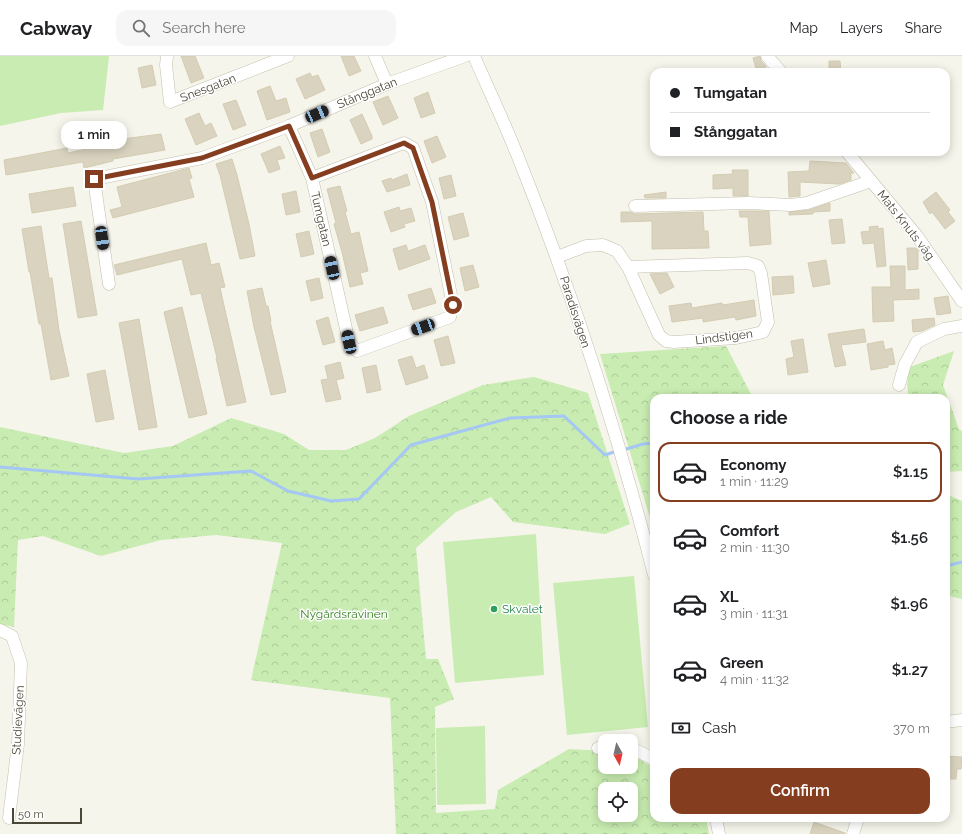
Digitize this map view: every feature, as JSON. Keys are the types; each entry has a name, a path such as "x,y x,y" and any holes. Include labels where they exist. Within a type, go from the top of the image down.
{"street":[{"name":"Snesgatan","path":"167,56 166,65 170,102 288,56"},
{"path":"375,56 387,84"},
{"name":"Stånggatan","path":"109,284 94,179 202,158 289,126 387,84 466,56"},
{"name":"Paradisvägen","path":"474,56 522,166 557,257 604,401 637,509 650,559"},
{"path":"767,56 777,68"},
{"name":"Tumgatan","path":"289,126 312,178 349,342 357,351 450,317 453,305 432,202 413,148 404,143 312,178"},
{"name":"Mats Knuts väg","path":"850,156 917,236 962,301"},
{"path":"635,206 749,203 791,205 807,203 871,180"},
{"name":"Lindstigen","path":"557,257 586,246 603,246 617,251 628,267 660,335 666,341 674,342 736,338 763,332 768,322 761,273 758,266 748,263 628,267"},
{"path":"900,385 904,364 918,342 944,329 962,326"},
{"name":"Studievägen","path":"0,630 12,636 21,662 18,744 9,818"},
{"path":"950,722 962,720"},
{"path":"638,751 650,757"},
{"path":"853,834 857,822"}],"green space":[{"path":"0,56 109,56 103,110 61,113 0,126"},
{"path":"726,346 751,394 650,394 650,517 600,354"},
{"path":"954,351 943,385 946,394 908,394 907,368"},
{"name":"Nygårdsravinen","path":"534,377 588,393 630,524 605,534 513,522 491,497 456,512 416,548 426,659 438,659 454,699 435,707 436,813 495,809 498,790 569,749 598,751 598,774 638,774 638,758 650,766 650,822 707,822 709,834 396,834 390,698 251,680 282,543 216,535 161,540 101,556 43,536 18,540 14,627 0,624 0,427 124,453 173,446 231,418 284,434 309,450 346,450 375,438 409,416 483,385"},
{"path":"950,404 959,429 962,431 962,471 950,472"},
{"path":"950,496 962,501 962,599 950,596"},
{"name":"Skvalet","path":"536,534 544,675 455,683 443,542"},
{"name":"Skvalet","path":"634,576 648,727 567,735 553,583"},
{"path":"485,726 486,804 437,805 436,728"}],"building":[{"path":"181,56 195,56 204,78 191,83"},
{"path":"341,56 354,56 361,71 349,76"},
{"path":"760,56 761,61 766,68 756,68 753,58"},
{"path":"829,61 840,61 841,68 829,68"},
{"path":"152,65 156,85 142,88 138,68"},
{"path":"310,73 312,77 318,75 325,90 305,99 296,79"},
{"path":"270,86 276,101 286,98 290,112 267,120 257,91"},
{"path":"428,92 435,113 421,118 414,98"},
{"path":"388,96 398,118 383,125 373,102"},
{"path":"236,100 246,125 233,130 223,104"},
{"path":"199,113 205,126 211,123 217,136 196,145 185,119"},
{"path":"362,114 372,139 361,144 350,120"},
{"path":"322,129 330,152 318,157 310,133"},
{"path":"161,134 165,150 113,159 113,161 84,168 83,162 6,175 4,160 67,148 68,153 114,143 114,141"},
{"path":"437,136 446,157 432,163 424,141"},
{"path":"280,146 285,158 277,160 280,169 269,173 261,154"},
{"path":"232,159 249,224 255,256 240,259 216,164"},
{"path":"810,161 846,163 854,173 851,173 851,180 839,184 800,182 800,196 789,197 788,172 809,171"},
{"path":"189,168 192,178 189,179 194,197 113,218 110,210 122,207 117,187"},
{"path":"732,170 748,170 748,196 733,196 733,188 713,189 713,175 733,174"},
{"path":"407,174 410,185 387,192 382,181 391,178 392,180"},
{"path":"451,175 456,196 444,199 439,178"},
{"path":"340,186 347,211 345,212 351,234 359,232 368,271 360,273 363,284 350,287 327,189"},
{"path":"73,187 76,206 32,213 29,194"},
{"path":"296,191 300,212 286,215 282,194"},
{"path":"666,192 666,198 645,198 644,195"},
{"path":"936,192 950,210 948,212 955,221 945,229 932,212 930,214 923,202"},
{"path":"830,203 830,211 813,212 813,214 789,215 789,212 809,210"},
{"path":"399,207 400,211 411,208 415,221 404,224 405,227 391,232 384,212"},
{"path":"739,211 769,211 771,244 750,246 748,217 740,217"},
{"path":"621,212 630,212 635,214 703,212 704,231 708,231 709,248 652,249 652,221 621,222"},
{"path":"463,213 469,236 454,240 448,217"},
{"path":"842,219 845,243 832,244 829,220"},
{"path":"81,221 97,315 78,318 63,224"},
{"path":"41,226 49,278 52,278 59,330 69,376 51,380 41,324 39,324 29,272 22,229"},
{"path":"878,226 878,229 883,228 886,266 877,267 874,243 863,244 861,232 870,231 869,227"},
{"path":"309,231 314,254 301,257 296,234"},
{"path":"206,243 211,265 219,263 225,287 220,288 246,402 227,406 201,293 191,295 182,259 117,275 114,265"},
{"path":"406,245 408,251 425,245 430,259 399,270 393,249"},
{"path":"907,248 916,248 918,250 918,269 908,270"},
{"path":"826,260 830,284 813,287 808,263"},
{"path":"473,265 479,287 465,291 460,268"},
{"path":"890,266 905,266 905,290 919,289 919,299 893,300 894,321 873,322 872,287 891,287"},
{"path":"667,273 674,287 660,294 650,274"},
{"path":"793,276 794,293 773,295 772,277"},
{"path":"319,278 323,298 311,301 306,281"},
{"path":"262,288 266,306 268,306 286,392 271,395 254,327 247,291"},
{"path":"431,288 436,303 413,310 408,295"},
{"path":"948,296 951,313 937,315 934,298"},
{"path":"754,300 756,316 736,320 735,317 703,322 703,318 672,322 669,306 691,303 692,308"},
{"path":"182,307 207,414 189,418 164,312"},
{"path":"383,307 388,323 360,331 355,315"},
{"path":"328,317 335,342 323,345 316,321"},
{"path":"934,318 935,325 922,331 913,332 912,320"},
{"path":"139,319 157,427 139,430 119,323"},
{"path":"864,329 866,342 841,345 846,365 835,367 828,334"},
{"path":"448,336 455,363 441,366 434,340"},
{"path":"803,339 808,372 788,375 786,359 794,357 791,341"},
{"path":"883,341 885,350 892,348 895,364 888,365 888,367 871,370 867,344"},
{"path":"412,356 416,368 424,365 428,378 406,385 398,360"},
{"path":"340,362 344,378 336,380 341,399 326,402 321,380 328,379 325,366"},
{"path":"376,365 381,390 367,393 362,368"},
{"path":"105,370 114,419 96,422 87,374"},
{"path":"950,756 962,757 961,769 957,769 956,779 950,779"},
{"path":"814,822 845,833 845,834 810,834"}],"waterway":[{"path":"0,467 138,479 251,471 288,491 331,501 359,499 411,445 510,418 564,416 605,455 617,451"},
{"path":"623,450 650,443"},
{"path":"950,565 962,562"}],"place":[{"name":"Skvalet","path":"494,609"}],"route":[{"path":"94,179 202,158 289,126 312,178 404,143 413,148 432,202 453,305"}]}
